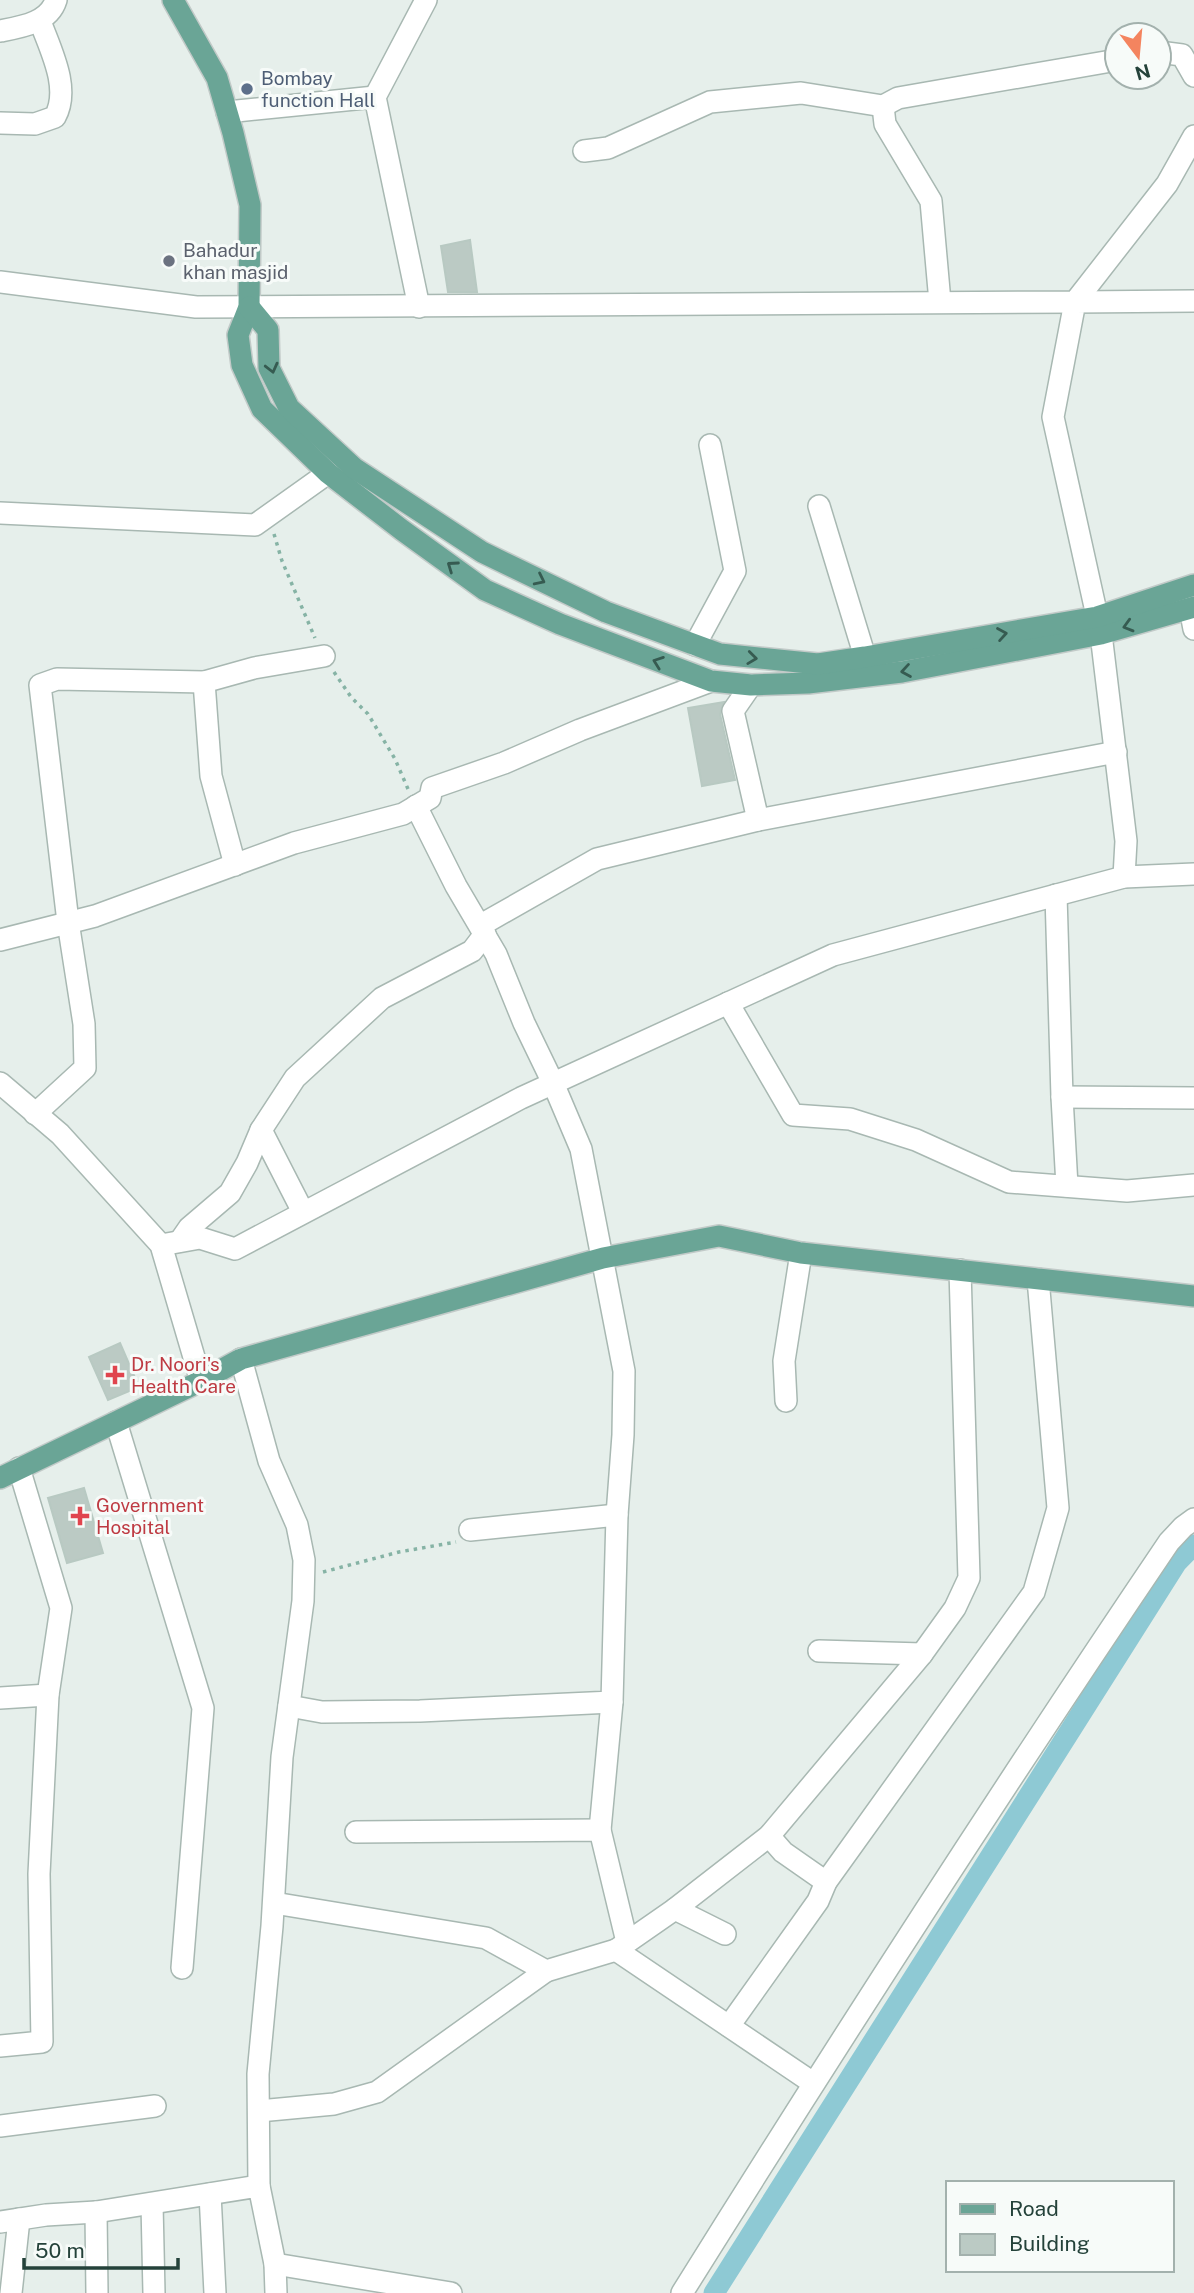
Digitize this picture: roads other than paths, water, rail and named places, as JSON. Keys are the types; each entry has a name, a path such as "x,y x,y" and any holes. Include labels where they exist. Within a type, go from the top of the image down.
{"main road":[{"path":"173,0 217,78 250,205 249,307 238,335 242,365 262,408 328,474 485,590 560,624 711,681 751,685 808,683 902,672 1099,625 1194,585"},
{"path":"249,307 268,330 269,368 289,408 354,468 482,552 606,612 720,654 818,664 1099,625 1193,615"},
{"path":"9,1473 201,1381 241,1359 603,1258 719,1236 801,1253 1194,1296"}],"street":[{"path":"0,32 40,21 56,0"},
{"path":"419,307 375,97 426,0"},
{"path":"0,123 35,124 55,117 60,108 62,95 54,60 40,21"},
{"path":"1173,54 1182,55 1194,76"},
{"path":"584,151 608,148 710,102 801,93 883,106 898,98 1103,62"},
{"path":"227,112 375,97"},
{"path":"883,106 885,124 931,201 940,302"},
{"path":"1124,877 1126,841 1099,625 1053,417 1075,302 1167,184 1194,136"},
{"path":"0,282 196,307 1194,301"},
{"path":"695,645 735,571 710,445"},
{"path":"0,513 256,524 328,474"},
{"path":"819,506 865,657"},
{"path":"35,1114 85,1068 84,1024 68,922 40,685 57,679 204,682 254,668 324,656"},
{"path":"0,940 95,916 294,843 403,814 430,797 432,789 442,784 504,763 580,730 711,681"},
{"path":"204,682 211,776 234,864"},
{"path":"751,685 733,711 758,820"},
{"path":"485,934 481,925 597,859 758,820 1116,752"},
{"path":"416,806 496,954 581,1149 624,1371 624,1435 617,1515 612,1702 600,1830 621,1946 729,2026 813,2083"},
{"path":"171,1243 200,1238 235,1249 521,1098 833,955 1124,877 1194,874"},
{"path":"1056,895 1067,1186"},
{"path":"171,1243 230,1193 261,1130 295,1078 382,998 472,950 485,934"},
{"path":"728,1003 793,1115 850,1119 916,1140 1009,1182 1127,1191 1194,1185"},
{"path":"0,1083 60,1134 171,1243 201,1381"},
{"path":"1062,1097 1194,1098"},
{"path":"261,1130 303,1212"},
{"path":"786,1401 784,1360 801,1253"},
{"path":"258,2111 334,2104 377,2092 546,1971 621,1946 675,1909 769,1836 922,1654 955,1608 969,1578 960,1270"},
{"path":"729,2026 818,1901 826,1882 1034,1592 1058,1508 1038,1279"},
{"path":"241,1359 269,1461 297,1525 304,1560 303,1601 282,1757 274,1903 258,2074 259,2186 275,2264 276,2293"},
{"path":"116,1422 203,1708 182,1968"},
{"path":"0,2046 43,2042 39,1874 48,1695 61,1608 9,1473"},
{"path":"464,1536 617,1515"},
{"path":"682,2293 813,2083 1058,1707 1169,1542 1194,1520"},
{"path":"819,1651 922,1654"},
{"path":"0,1698 48,1695"},
{"path":"289,1706 322,1712 612,1702"},
{"path":"356,1832 600,1830"},
{"path":"769,1836 782,1852 826,1882"},
{"path":"274,1903 486,1938 546,1971"},
{"path":"675,1909 725,1934"},
{"path":"0,2126 155,2106"},
{"path":"11,2293 9,2220 96,2213 259,2186"},
{"path":"210,2194 215,2293"},
{"path":"152,2204 155,2293"},
{"path":"96,2213 97,2293"},
{"path":"275,2264 452,2293"}],"waterway":[{"path":"714,2293 1177,1562 1194,1545"}],"place":[{"name":"Bombay function Hall","path":"247,89"},
{"name":"Bahadur khan masjid","path":"169,261"},
{"name":"Dr. Noori's Health Care","path":"115,1375"},
{"name":"Government Hospital","path":"80,1516"}]}
